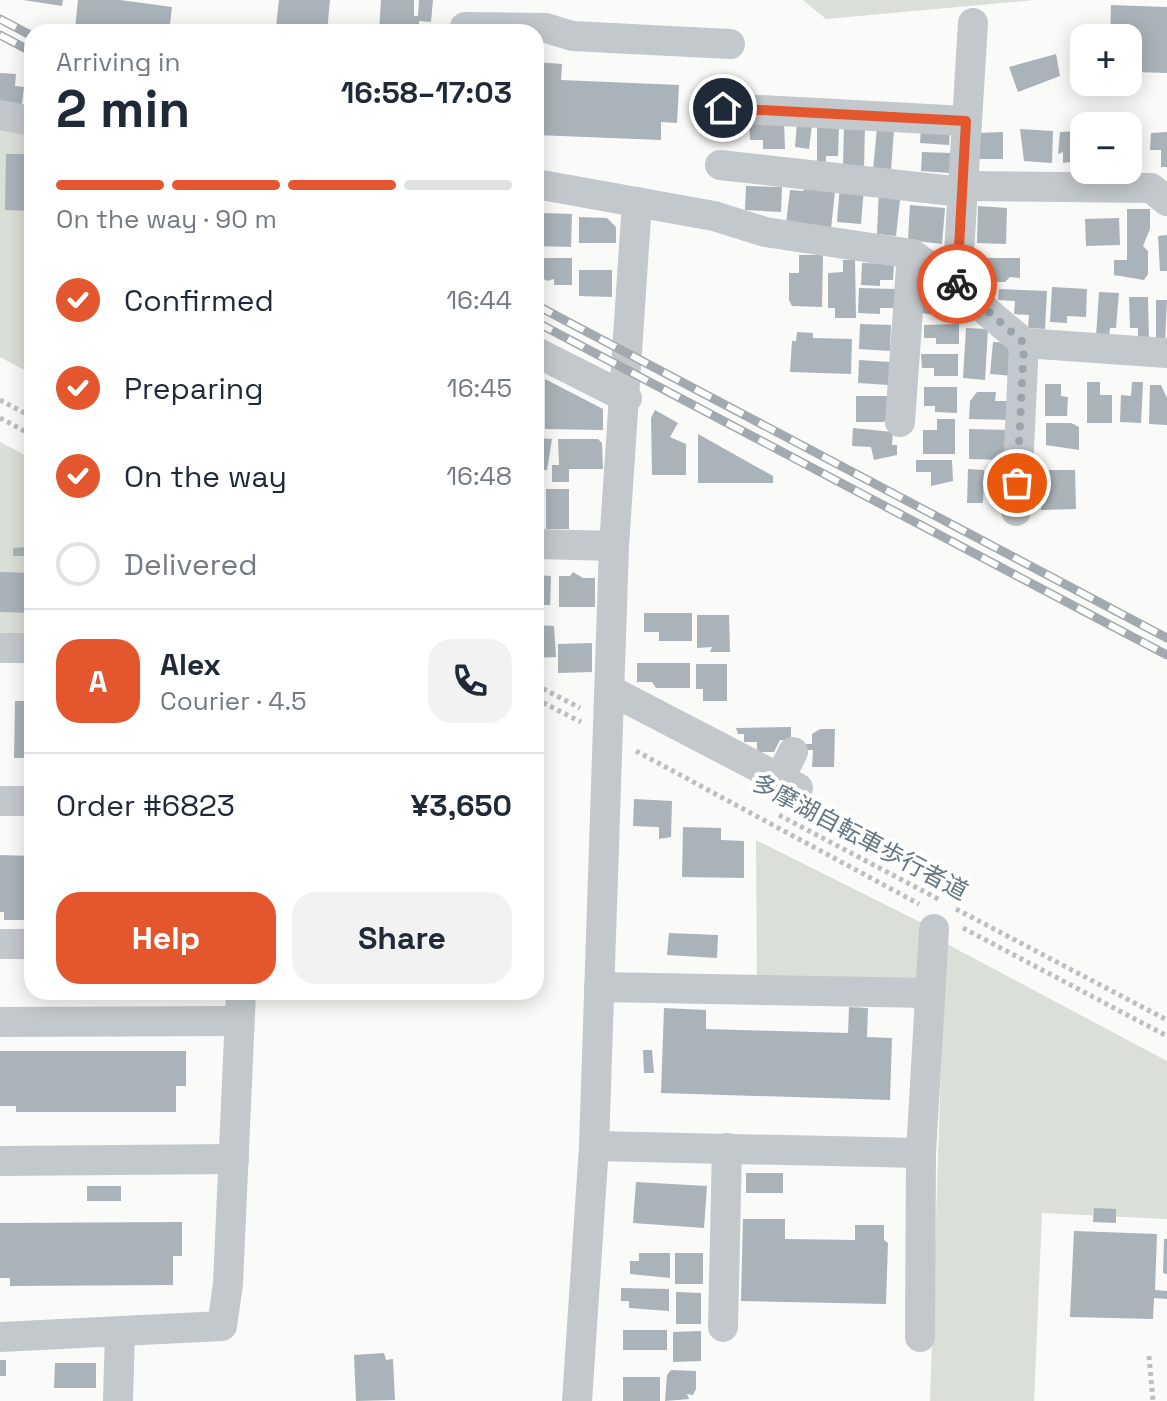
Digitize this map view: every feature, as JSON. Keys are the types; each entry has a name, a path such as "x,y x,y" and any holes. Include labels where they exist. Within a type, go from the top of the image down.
{"street":[{"path":"465,20 506,24"},
{"path":"957,286 973,23"},
{"path":"544,28 572,36 730,44"},
{"path":"723,108 966,121"},
{"path":"0,115 24,120"},
{"path":"720,165 962,189 1151,184"},
{"path":"544,185 714,216 765,232 912,254 957,286 1024,343 1167,353"},
{"path":"577,1401 594,1146 614,546 627,398 637,202"},
{"path":"900,422 912,254"},
{"path":"1016,511 1024,343"},
{"path":"544,356 627,398"},
{"path":"544,544 614,546"},
{"path":"0,648 24,648"},
{"path":"610,690 791,773"},
{"path":"0,801 24,801"},
{"path":"920,1337 921,1153 928,993 938,920"},
{"path":"0,944 24,944"},
{"path":"599,987 928,993"},
{"path":"0,1022 240,1006 234,1159 222,1326 0,1337"},
{"path":"594,1146 921,1153"},
{"path":"723,1327 727,1148"},
{"path":"0,1161 234,1159"},
{"path":"118,1401 120,1332"}],"path":[{"path":"0,400 24,413"},
{"path":"0,418 24,431"},
{"path":"544,690 938,920 1167,1036"},
{"path":"544,702 609,730"},
{"name":"多摩湖自転車歩行者道","path":"777,814 1167,1020"},
{"path":"1149,1356 1153,1401"}],"shaded area":[{"path":"803,0 1034,0 826,19"},
{"path":"0,115 24,120 24,370 0,357"},
{"path":"0,442 24,455 24,648 0,648"},
{"path":"756,840 934,929 928,993 757,991"},
{"path":"945,943 1167,1061 1167,1219 1042,1213 1034,1401 930,1401"}],"building":[{"path":"23,0 63,0 62,6"},
{"path":"78,0 120,0 172,7 170,24 75,24"},
{"path":"279,0 330,0 328,24 276,24"},
{"path":"381,0 414,0 414,16 418,16 419,0 433,0 431,22 380,24"},
{"path":"1111,5 1167,7 1167,73 1142,72 1142,24 1110,24"},
{"path":"1056,54 1060,76 1018,92 1009,67"},
{"path":"544,63 562,64 561,80 679,85 677,123 661,122 661,140 544,135"},
{"path":"0,73 16,74 15,86 24,87 21,111 0,108"},
{"path":"784,121 785,149 763,149 763,140 750,140 749,122"},
{"path":"797,123 812,125 809,149 795,147"},
{"path":"844,125 865,126 864,167 843,166"},
{"path":"817,126 839,126 838,156 826,156 826,162 817,162"},
{"path":"921,126 950,127 949,145 920,143"},
{"path":"877,128 894,129 891,171 873,170"},
{"path":"1020,129 1053,131 1052,163 1024,161"},
{"path":"1003,132 1003,159 979,159 978,133"},
{"path":"1060,132 1070,132 1070,162 1063,163 1063,152 1058,154"},
{"path":"1167,132 1167,167 1161,167 1161,150 1150,150 1151,133"},
{"path":"922,152 951,153 950,173 921,171"},
{"path":"6,154 24,154 24,211 5,210"},
{"path":"811,180 836,182 831,229 786,224 790,190 803,191"},
{"path":"840,185 864,187 861,224 837,222"},
{"path":"746,186 782,187 781,212 745,210"},
{"path":"879,189 901,191 896,236 877,234"},
{"path":"910,205 945,208 942,244 908,240"},
{"path":"978,206 1007,208 1006,244 977,243"},
{"path":"1127,209 1150,209 1150,229 1143,246 1148,251 1148,274 1144,280 1114,275 1114,260 1127,260"},
{"path":"544,213 572,214 571,247 544,246"},
{"path":"579,217 607,218 616,227 616,243 579,243"},
{"path":"1119,218 1120,245 1086,246 1085,219"},
{"path":"1167,235 1167,271 1160,271 1158,236"},
{"path":"799,255 823,255 822,307 792,306 789,300 789,273 799,273"},
{"path":"544,258 572,258 572,285 554,285 554,279 544,279"},
{"path":"975,258 1020,258 1020,278 1010,277 1005,282 974,282"},
{"path":"843,260 855,260 856,318 835,318 835,308 828,308 828,273 843,272"},
{"path":"862,263 894,264 893,280 880,280 880,286 861,285"},
{"path":"579,270 612,270 612,297 579,296"},
{"path":"922,287 944,288 944,296 955,297 959,302 959,319 922,313"},
{"path":"1052,287 1087,289 1086,317 1067,316 1067,323 1050,322"},
{"path":"859,288 896,289 895,308 880,308 880,314 858,313"},
{"path":"999,289 1047,291 1045,329 1028,328 1029,315 1014,314 1015,301 998,300"},
{"path":"1099,292 1119,293 1116,328 1110,328 1109,336 1096,336"},
{"path":"1129,297 1148,297 1149,339 1138,339 1138,328 1130,328"},
{"path":"1156,300 1167,300 1165,342 1156,342"},
{"path":"860,324 891,325 890,351 859,349"},
{"path":"959,324 959,344 936,344 936,338 924,338 924,325"},
{"path":"966,328 988,329 985,380 963,378"},
{"path":"797,332 813,333 813,338 852,339 851,374 790,372 792,341 796,341"},
{"path":"993,342 1010,343 1014,376 990,374"},
{"path":"921,354 958,354 958,376 934,376 934,368 922,368"},
{"path":"859,360 890,362 889,385 858,383"},
{"path":"545,379 603,409 603,430 545,429"},
{"path":"1087,382 1100,382 1100,395 1112,395 1112,423 1087,423"},
{"path":"1132,382 1143,382 1141,423 1120,422 1121,395 1131,396"},
{"path":"1045,384 1061,384 1061,396 1068,397 1067,416 1045,416"},
{"path":"1150,385 1161,385 1167,398 1167,425 1149,424"},
{"path":"924,387 957,387 957,413 935,412 935,406 924,406"},
{"path":"977,392 996,392 995,401 1013,401 1012,420 969,419 970,401"},
{"path":"856,396 888,396 888,416 884,422 856,422"},
{"path":"655,410 678,423 670,437 686,444 686,475 652,475 651,418"},
{"path":"937,419 955,419 955,454 923,454 923,430 937,430"},
{"path":"1046,423 1071,423 1079,427 1079,450 1046,445"},
{"path":"853,428 893,432 892,445 897,445 897,455 874,460 871,447 852,446"},
{"path":"969,429 1009,430 1009,460 969,459"},
{"path":"698,434 773,476 773,483 698,483"},
{"path":"544,438 552,439 547,470 544,470"},
{"path":"558,439 598,439 602,443 603,469 569,469 569,482 552,482 552,465 559,465"},
{"path":"916,460 952,460 953,481 931,486 931,472 916,472"},
{"path":"968,469 984,470 983,503 967,503"},
{"path":"1041,470 1075,470 1076,509 1041,510"},
{"path":"993,480 1007,480 1008,506 993,506"},
{"path":"546,489 569,489 569,529 546,529"},
{"path":"24,547 24,556 13,556 13,548"},
{"path":"0,572 24,573 24,613 0,612"},
{"path":"573,572 583,578 595,578 595,607 559,607 559,576 570,576"},
{"path":"544,576 551,576 550,605 544,605"},
{"path":"644,613 692,613 692,641 659,641 659,632 644,632"},
{"path":"697,615 729,615 730,652 710,652 712,647 697,648"},
{"path":"544,625 554,626 556,657 544,658"},
{"path":"592,643 592,672 558,673 558,644"},
{"path":"637,663 690,663 690,688 656,688 652,682 637,682"},
{"path":"696,664 727,664 727,701 703,701 703,689 696,689"},
{"path":"15,701 24,701 24,758 14,758"},
{"path":"791,727 791,740 780,740 774,752 757,752 757,742 744,742 744,734 738,734 736,728"},
{"path":"820,729 835,729 834,767 812,767 813,750 804,750 804,744 812,744 812,734"},
{"path":"634,799 672,801 671,837 659,839 659,827 633,826"},
{"path":"683,827 721,828 721,840 744,841 744,878 682,877"},
{"path":"0,855 24,856 24,920 4,920 4,912 0,912"},
{"path":"669,933 718,935 717,958 667,955"},
{"path":"849,1007 868,1008 867,1037 892,1038 890,1100 661,1093 664,1008 706,1010 706,1029 848,1033"},
{"path":"643,1050 652,1050 654,1073 644,1073"},
{"path":"0,1051 186,1051 186,1086 176,1086 176,1112 16,1112 16,1106 0,1106"},
{"path":"746,1173 783,1173 783,1193 746,1193"},
{"path":"636,1182 707,1186 704,1228 633,1223"},
{"path":"87,1186 121,1186 121,1201 87,1201"},
{"path":"1094,1208 1116,1209 1116,1223 1093,1222"},
{"path":"743,1219 785,1219 785,1239 855,1240 855,1225 884,1225 884,1240 888,1243 886,1304 741,1301"},
{"path":"182,1222 182,1256 173,1256 173,1285 10,1286 10,1278 0,1278 0,1223"},
{"path":"1074,1231 1157,1234 1155,1290 1167,1291 1167,1299 1154,1298 1153,1319 1070,1317"},
{"path":"1164,1239 1167,1239 1167,1274 1163,1273"},
{"path":"639,1253 670,1253 670,1278 630,1274 630,1261 639,1261"},
{"path":"675,1253 703,1253 703,1284 675,1284"},
{"path":"621,1288 669,1289 669,1311 629,1308 629,1301 621,1301"},
{"path":"676,1292 701,1293 701,1324 676,1324"},
{"path":"623,1330 667,1330 667,1350 623,1350"},
{"path":"701,1331 701,1361 673,1362 673,1332"},
{"path":"384,1353 386,1360 393,1359 395,1400 356,1401 354,1355"},
{"path":"0,1360 6,1360 6,1376 0,1376"},
{"path":"55,1363 96,1363 96,1388 54,1388"},
{"path":"671,1370 696,1371 696,1389 693,1395 687,1394 689,1399 665,1401 667,1375"},
{"path":"623,1377 660,1377 660,1401 623,1401"}],"railway":[{"path":"0,19 24,32"},
{"path":"0,35 24,48"},
{"path":"544,309 1167,638"},
{"path":"544,326 1167,655"}],"way so far":[{"path":"957,284 1024,343 1017,483"}],"route":[{"path":"723,108 966,121 957,284"}]}
